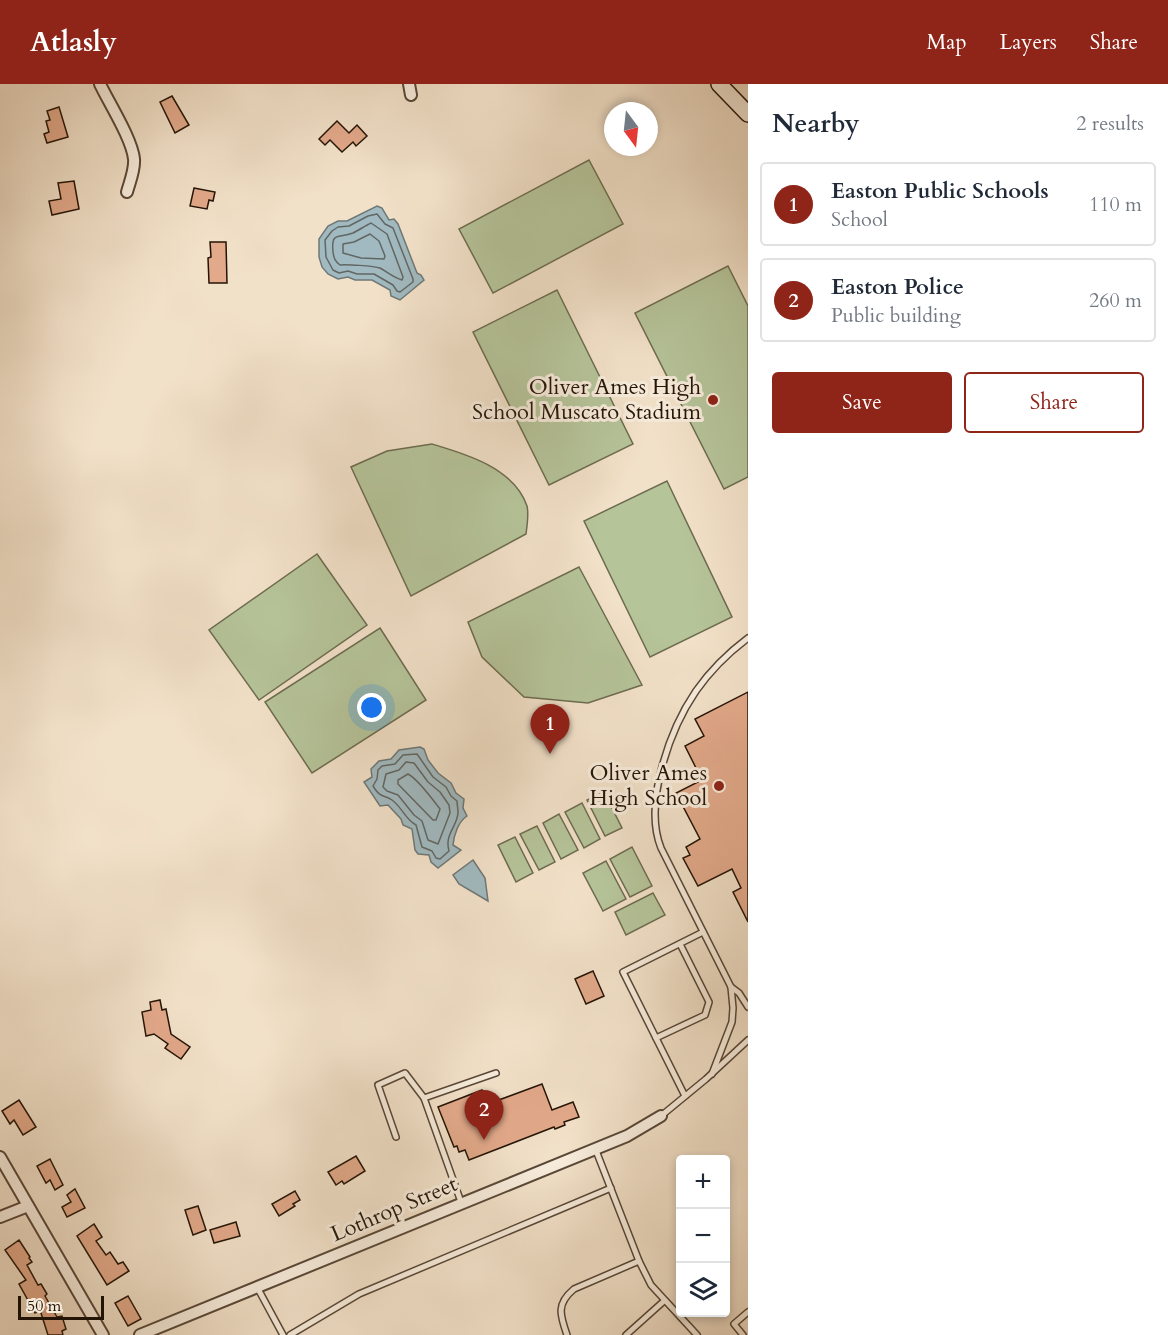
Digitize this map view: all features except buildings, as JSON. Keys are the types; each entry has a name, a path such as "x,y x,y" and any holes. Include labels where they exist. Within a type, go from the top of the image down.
{"street":[{"path":"100,84 134,158 134,170 127,192"},
{"path":"719,84 748,114"},
{"name":"Lothrop Street","path":"140,1335 633,1133 661,1116"},
{"path":"0,1157 104,1335"},
{"path":"0,1217 28,1206"}],"lane":[{"path":"748,638 711,672 689,702 671,741 657,792 655,821 659,842 703,932 732,987 748,1007"},
{"path":"685,1096 623,972 703,932"},
{"path":"656,1038 705,1014 709,1002 680,944"},
{"path":"712,1074 732,1022 732,987"},
{"path":"661,1116 712,1074 748,1040"},
{"path":"396,1137 378,1085 405,1073 424,1098 461,1202"},
{"path":"424,1098 496,1073"},
{"path":"595,1148 639,1261 651,1285 697,1335"},
{"path":"290,1335 360,1294 611,1188"},
{"path":"567,1335 561,1319 561,1305 566,1296 574,1289 639,1261"},
{"path":"257,1287 283,1335"},
{"path":"626,1335 664,1301"},
{"path":"743,1335 734,1324 748,1312"}],"green space":[{"path":"589,160 623,224 493,293 459,229"},
{"name":"Oliver Ames High School Muscato Stadium","path":"728,266 748,306 748,477 724,489 635,313"},
{"path":"557,290 633,444 549,485 473,332"},
{"path":"432,444 487,464 511,482 521,493 527,506 526,534 411,596 351,467 387,451"},
{"path":"667,481 732,617 650,657 584,521"},
{"path":"317,554 367,625 259,700 209,630"},
{"path":"579,567 642,685 588,703 524,697 482,657 468,622"},
{"path":"380,628 426,700 312,773 265,702"},
{"path":"604,792 622,828 605,836 587,800"},
{"path":"582,803 600,839 584,848 565,812"},
{"path":"559,814 578,850 561,859 543,823"},
{"path":"537,826 555,862 539,870 520,834"},
{"path":"515,837 533,873 516,882 498,845"},
{"path":"632,847 652,886 630,897 610,859"},
{"path":"606,861 626,899 603,911 583,873"},
{"path":"653,893 665,915 626,935 615,912"}],"water":[{"path":"377,206 382,208 389,220 394,219 398,224 417,273 424,280 400,300 391,296 390,290 372,280 355,280 348,277 338,279 328,274 322,267 319,257 319,239 328,226 338,221 347,221"},
{"path":"420,747 424,749 428,760 438,773 451,783 456,793 464,799 463,808 467,816 455,833 453,845 461,850 438,868 431,862 429,855 418,854 415,850 412,829 403,825 401,819 388,805 380,806 364,782 372,777 371,769 379,761 391,759 399,750"},
{"path":"473,860 485,878 488,901 459,884 453,875"}],"place":[{"name":"Oliver Ames High School Muscato Stadium","path":"713,400"},
{"name":"Easton Public Schools","path":"550,754"},
{"name":"Oliver Ames High School","path":"719,786"},
{"name":"Easton Police","path":"484,1140"}]}
